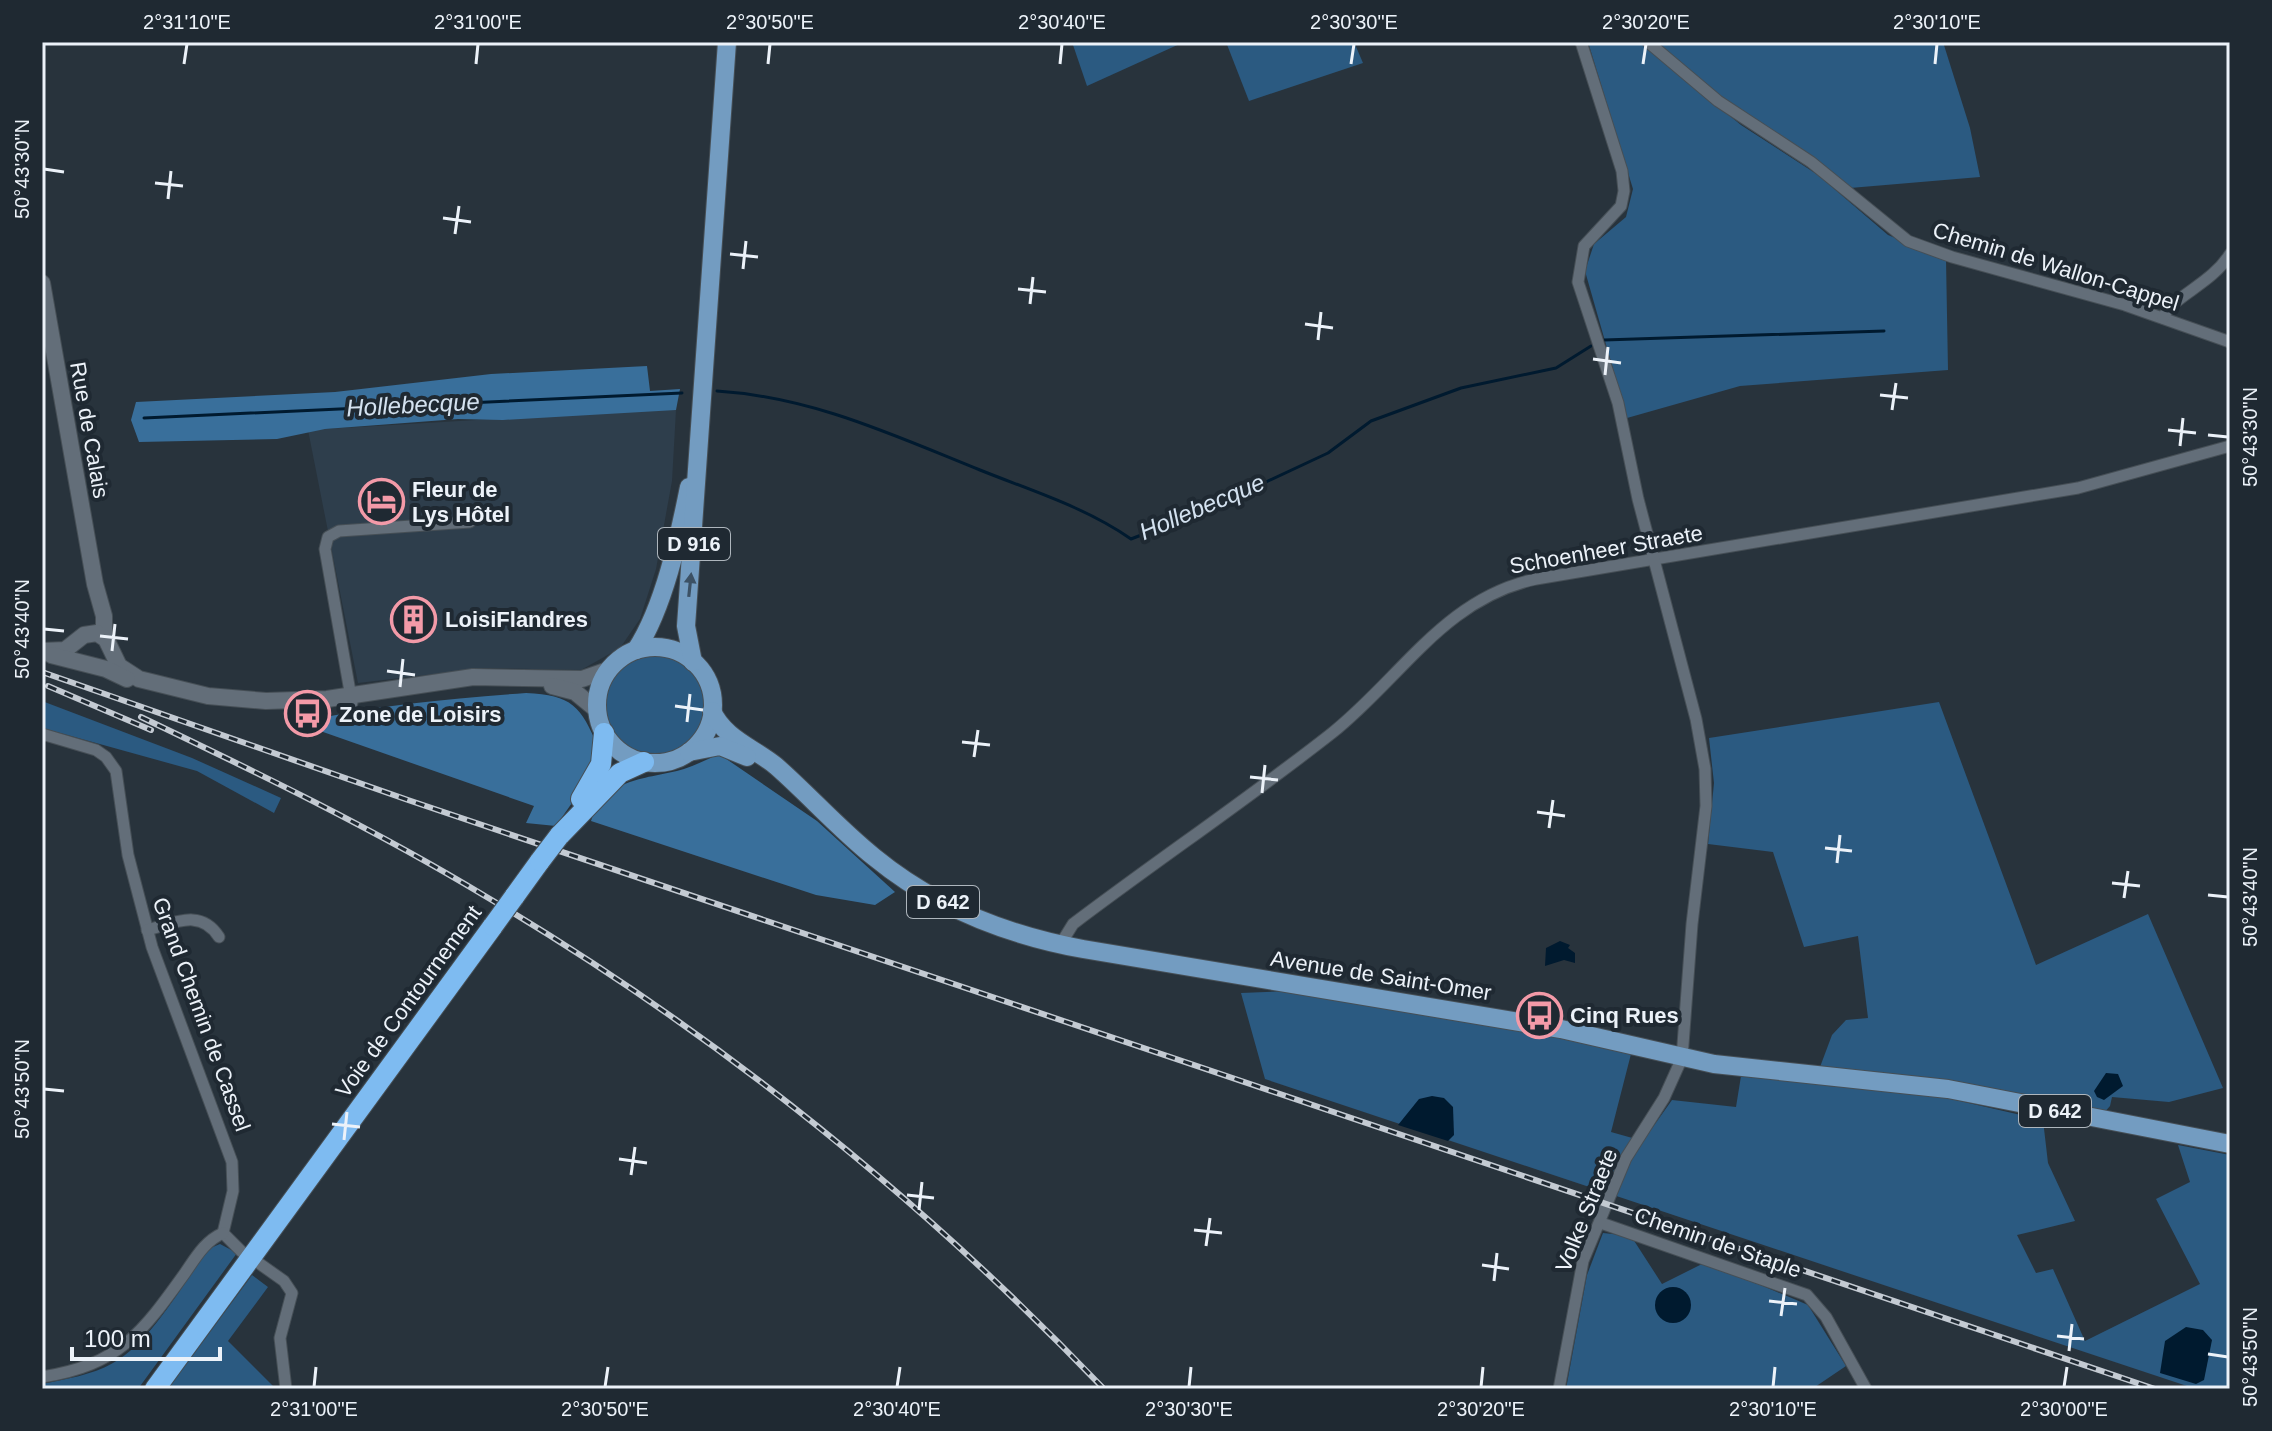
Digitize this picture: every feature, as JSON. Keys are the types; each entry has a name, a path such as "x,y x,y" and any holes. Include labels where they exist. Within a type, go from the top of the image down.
{"highway":[{"name":"Voie de Contournement","path":"559,836 601,764 604,733"},
{"name":"Voie de Contournement","path":"155,1389 559,836 620,773 644,762"}],"main road":[{"name":"D 916","path":"693,662 686,632 727,42"},
{"name":"Rue de Calais","path":"42,283 95,584 104,616 95,641 76,652 89,665"},
{"name":"D 916","path":"636,650 650,622 674,548 700,425"},
{"path":"95,641 132,676 199,695 266,701 351,699 448,679 507,676 582,679 608,670 636,650 664,647 693,662 709,684 712,711 706,732 689,752 670,761 644,762 621,752 604,733 597,710 599,689 608,670"},
{"path":"42,651 62,651 95,641"},
{"path":"89,665 106,660 95,641"},
{"path":"42,651 176,696 217,706 278,710 450,688 534,685 571,690 597,710"},
{"name":"Avenue de Saint-Omer","path":"712,711 723,729 772,763 881,863 924,892 987,923 1060,945 1550,1027 1682,1058 1754,1069 1930,1086 2230,1144"},
{"name":"Avenue de Saint-Omer","path":"689,752 714,746 732,749 801,792"}],"street":[{"name":"Volke Straete","path":"1559,1389 1578,1281 1626,1158 1664,1098 1682,1058 1706,778 1699,729 1654,559 1618,403 1578,282 1584,246 1618,212 1624,191 1622,171 1581,42"},
{"name":"Chemin de Wallon-Cappel","path":"1648,42 1727,107 1811,162 1879,221 1908,241 2163,318 2230,342"},
{"path":"2163,318 2169,305 2213,277 2230,254"},
{"name":"Schoenheer Straete","path":"1060,945 1073,924 1335,730 1464,608 1513,584 2078,488 2230,446"},
{"path":"351,699 325,549 328,537 339,531 470,522"},
{"name":"Grand Chemin de Cassel","path":"42,734 96,750 114,766 126,846 147,930 232,1162 233,1191 223,1233"},
{"path":"147,930 196,918 211,925 219,937"},
{"name":"Chemin de Staple","path":"1601,1223 1807,1295 1826,1317 1866,1389"},
{"path":"42,1377 94,1365 135,1339 204,1246 223,1233 242,1252"},
{"path":"260,1264 292,1290 280,1338 286,1389"}],"shaded area":[{"path":"1072,42 1184,42 1087,86"},
{"path":"1226,42 1354,42 1363,63 1249,101"},
{"path":"1588,42 1639,42 1741,125 1818,175 1888,235 1946,259 1948,370 1740,386 1627,418 1585,271 1594,244 1626,217 1633,189"},
{"path":"1654,42 1943,42 1970,128 1980,177 1850,188 1798,147 1736,110"},
{"path":"647,366 650,391 680,389 676,410 503,420 458,419 325,429 277,439 139,442 131,420 136,402 335,392 491,374"},
{"path":"676,410 672,481 656,569 640,619 620,648 581,670 485,668 358,683 308,430"},
{"path":"655,655 683,663 697,677 705,705 697,733 683,747 655,755 627,747 613,733 605,705 613,677 627,663"},
{"path":"526,693 554,697 573,705 586,722 598,747 576,797 556,826 526,823 534,806 306,726 310,720 364,710"},
{"path":"42,701 192,758 281,798 274,813 197,771 42,728"},
{"path":"1939,702 2036,965 2148,914 2223,1088 2169,1102 2112,1097 2110,1106 2103,1114 1981,1087 1820,1067 1832,1035 1846,1020 1868,1018 1858,936 1804,947 1773,852 1708,844 1714,783 1709,738"},
{"path":"719,754 817,821 895,892 875,905 816,895 591,821 598,806 617,788 642,778 684,769"},
{"path":"1560,941 1570,945 1568,948 1575,953 1575,963 1564,960 1545,966 1546,948"},
{"path":"1290,991 1572,1039 1631,1054 1611,1132 1643,1141 1672,1100 1736,1107 1741,1076 1925,1093 2043,1120 2048,1163 2075,1221 2017,1235 2036,1273 2053,1269 2085,1341 2200,1284 2156,1199 2190,1182 2178,1145 2230,1155 2230,1389 2196,1389 1265,1079 1241,993"},
{"path":"2106,1073 2118,1074 2123,1086 2104,1100 2097,1097 2094,1091"},
{"path":"1432,1096 1444,1098 1453,1107 1454,1135 1448,1141 1398,1125 1419,1099"},
{"path":"1603,1233 1631,1236 1662,1284 1706,1262 1808,1305 1846,1366 1812,1389 1566,1389 1587,1275"},
{"path":"220,1244 237,1253 138,1389 42,1389 42,1384 96,1371 127,1354 153,1327 208,1249"},
{"path":"252,1275 268,1287 228,1341 276,1389 168,1389"},
{"path":"1673,1287 1685,1293 1691,1305 1685,1317 1673,1323 1661,1317 1655,1305 1661,1293"},
{"path":"2186,1327 2203,1330 2212,1340 2204,1380 2196,1384 2160,1373 2165,1341"}],"waterway":[{"name":"Hollebecque","path":"1604,340 1884,331"},
{"name":"Hollebecque","path":"717,391 786,401 884,431 1058,500 1131,539 1208,509 1328,453 1371,421 1461,388 1556,368 1591,346"},
{"name":"Hollebecque","path":"144,418 682,393"}],"railway":[{"path":"42,672 408,800 2155,1389"},
{"path":"48,686 151,730"},
{"path":"141,717 401,848 570,948 652,1003 733,1061 888,1185 962,1250 1104,1389"}],"place":[{"name":"Fleur de Lys Hôtel","path":"381,502"},
{"name":"LoisiFlandres","path":"414,619"},
{"name":"Zone de Loisirs","path":"308,714"},
{"name":"Cinq Rues","path":"1539,1015"}]}
